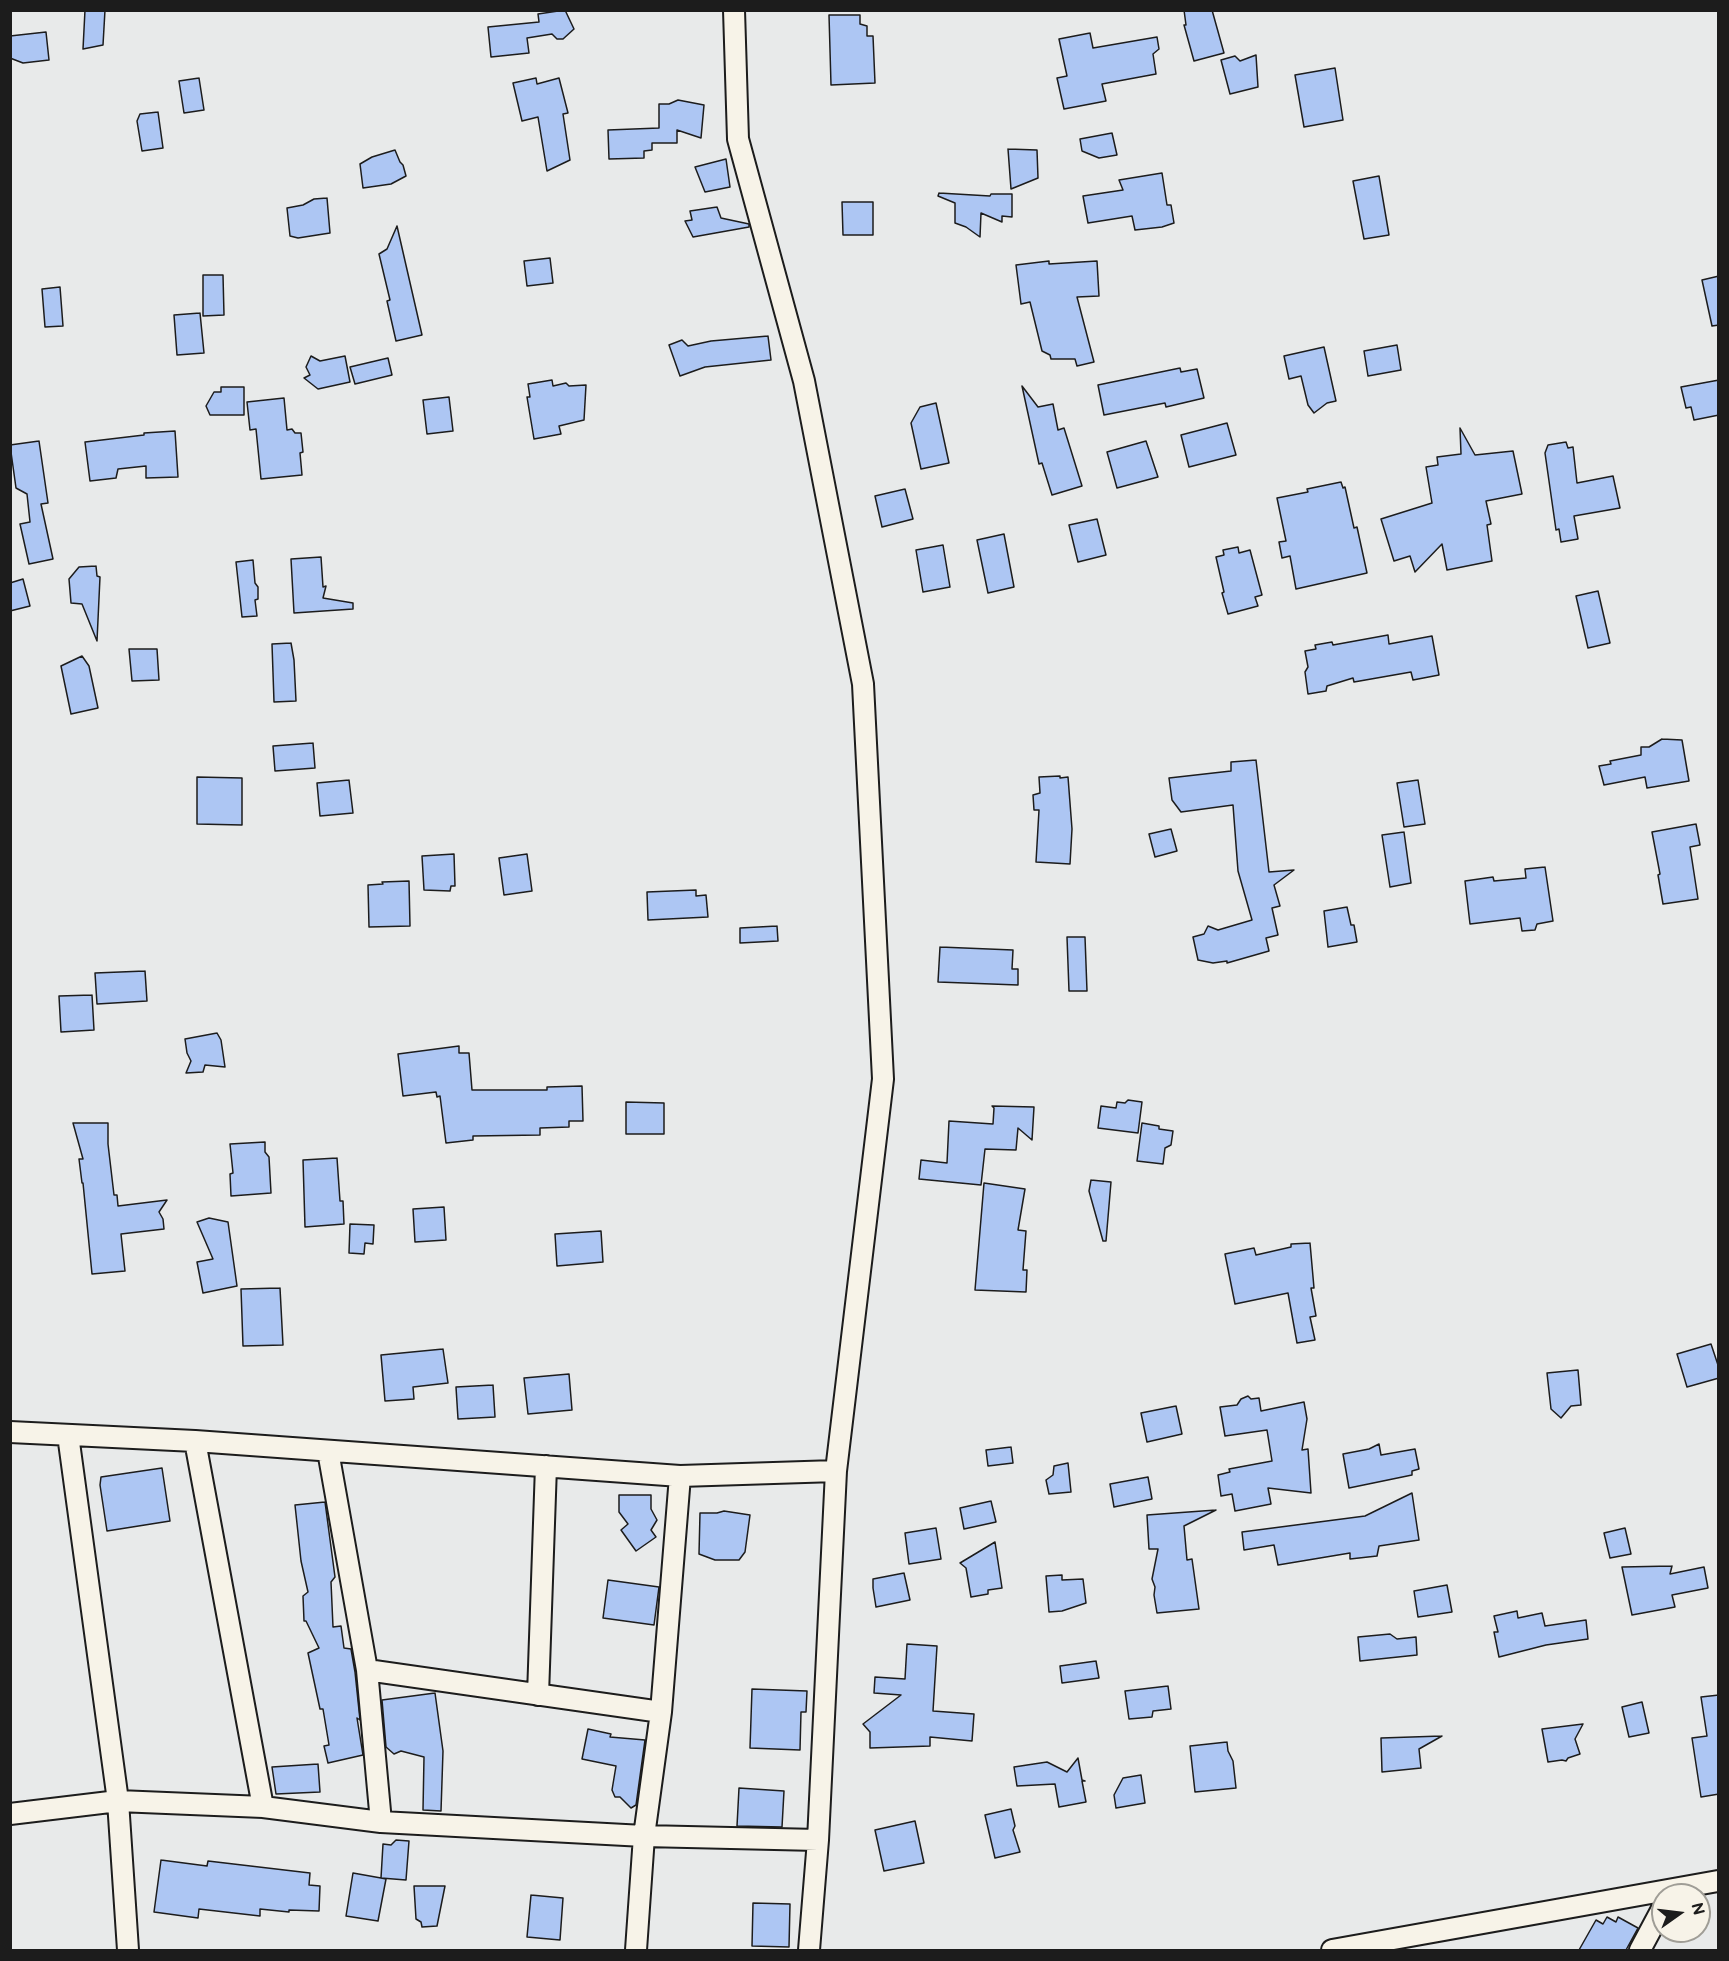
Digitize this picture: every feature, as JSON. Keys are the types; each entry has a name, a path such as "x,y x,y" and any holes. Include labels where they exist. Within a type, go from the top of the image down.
{"street":[{"path":"734,10 738,139 804,381 863,684 883,1079 836,1471 818,1840 809,1950"},
{"path":"10,1432 195,1441 680,1476 836,1471"},
{"path":"68,1435 118,1801 128,1950"},
{"path":"195,1441 262,1807"},
{"path":"328,1451 368,1670 381,1822"},
{"path":"538,1695 546,1466"},
{"path":"636,1950 644,1836 661,1712 680,1476"},
{"path":"368,1670 661,1712"},
{"path":"10,1814 118,1801 262,1807 381,1822 644,1836 818,1840"},
{"path":"1332,1950 1651,1900"},
{"path":"1640,1950 1651,1929"}],"building":[{"path":"85,10 105,10 103,45 83,49"},
{"path":"565,10 574,29 563,39 557,39 552,34 527,38 529,53 491,57 488,27 539,22 538,14"},
{"path":"1184,10 1212,10 1224,53 1194,61 1184,25 1186,25"},
{"path":"829,15 860,15 860,24 867,26 867,36 873,36 875,83 831,85"},
{"path":"46,32 49,60 23,63 10,58 10,36"},
{"path":"1090,33 1093,48 1157,37 1159,49 1153,54 1156,74 1102,84 1106,101 1064,109 1057,78 1067,76 1059,39"},
{"path":"1256,55 1258,87 1230,94 1221,60 1235,56 1240,61"},
{"path":"1335,68 1343,120 1304,127 1295,75"},
{"path":"199,78 204,110 184,113 179,81"},
{"path":"536,78 537,84 559,78 568,113 563,114 570,160 547,171 538,117 522,121 513,83"},
{"path":"678,100 704,105 701,138 677,130 677,143 652,143 652,150 644,151 644,158 609,159 608,130 659,128 659,104 669,104"},
{"path":"158,112 163,148 142,151 137,121 140,114"},
{"path":"1112,133 1117,155 1099,158 1082,151 1080,139"},
{"path":"1008,149 1037,150 1038,178 1011,189"},
{"path":"395,150 406,176 391,184 363,188 360,164 372,157"},
{"path":"726,159 730,187 705,192 695,167"},
{"path":"1162,173 1167,205 1171,205 1174,223 1162,227 1135,230 1132,216 1088,223 1083,196 1123,190 1119,180"},
{"path":"1379,176 1389,235 1364,239 1353,181"},
{"path":"939,193 990,196 991,194 1012,194 1012,217 1002,216 1002,222 981,213 980,237 966,227 955,223 955,203 938,196"},
{"path":"327,198 330,233 298,238 290,236 287,208 303,205 314,199"},
{"path":"842,202 873,202 873,235 843,235"},
{"path":"717,207 721,218 749,224 749,227 693,237 685,221 692,220 690,211"},
{"path":"397,226 422,335 396,341 387,301 390,300 379,254 387,249"},
{"path":"550,258 553,283 527,286 524,261"},
{"path":"1049,261 1049,264 1097,261 1099,296 1077,297 1094,362 1077,366 1075,359 1051,359 1050,355 1042,351 1030,302 1021,304 1016,265"},
{"path":"203,275 223,275 224,315 203,316"},
{"path":"1719,276 1719,325 1712,326 1702,280"},
{"path":"60,287 63,326 45,327 42,289"},
{"path":"200,313 204,353 177,355 174,315"},
{"path":"768,336 771,360 705,367 680,376 669,345 682,340 688,346 711,341"},
{"path":"1397,345 1401,370 1368,376 1364,351"},
{"path":"1324,347 1336,401 1327,403 1314,413 1308,405 1301,376 1289,379 1284,356"},
{"path":"311,356 320,361 345,356 350,382 318,389 304,378 310,375 306,367"},
{"path":"388,358 392,375 355,384 350,367"},
{"path":"1180,368 1181,372 1197,369 1204,398 1166,407 1165,403 1104,415 1098,385"},
{"path":"552,380 553,386 566,383 569,386 586,385 584,420 559,426 561,434 534,439 527,397 530,397 528,384"},
{"path":"1719,380 1719,415 1694,420 1691,407 1686,408 1681,387"},
{"path":"1022,386 1038,407 1053,404 1058,430 1064,428 1082,486 1052,495 1042,463 1039,464"},
{"path":"221,387 244,387 244,415 210,415 206,406 214,392 221,392"},
{"path":"449,397 453,431 427,434 423,400"},
{"path":"284,398 287,430 292,429 295,433 301,433 302,475 261,479 256,429 250,430 247,402"},
{"path":"936,403 949,463 921,469 911,423 920,407"},
{"path":"1227,423 1236,455 1189,467 1181,435"},
{"path":"1460,428 1475,455 1513,451 1522,494 1486,501 1491,524 1487,525 1492,561 1447,570 1442,544 1415,572 1410,556 1394,561 1381,519 1432,503 1426,467 1438,465 1437,457 1461,454"},
{"path":"175,431 178,477 146,478 146,466 118,469 116,478 90,481 85,442"},
{"path":"39,441 48,503 41,504 53,559 29,564 20,524 30,522 27,494 16,488 10,445"},
{"path":"1146,441 1158,477 1117,488 1107,452"},
{"path":"1566,442 1568,448 1573,447 1577,483 1613,476 1620,508 1574,516 1578,539 1561,542 1559,529 1556,530 1545,453 1548,445"},
{"path":"1341,482 1343,488 1345,487 1354,528 1357,527 1367,573 1296,589 1290,556 1282,558 1279,542 1286,541 1277,498"},
{"path":"905,489 913,519 882,527 875,496"},
{"path":"1097,519 1106,555 1078,562 1069,525"},
{"path":"1004,534 1014,587 988,593 977,540"},
{"path":"943,545 950,587 923,592 916,550"},
{"path":"1238,547 1239,553 1250,550 1262,595 1255,597 1258,606 1228,614 1216,557 1224,555 1223,550"},
{"path":"321,557 323,587 326,586 323,598 353,603 353,609 294,613 291,559"},
{"path":"253,560 255,583 258,587 258,599 255,600 257,616 242,617 236,562"},
{"path":"96,566 97,576 100,577 97,641 82,604 71,603 69,579 79,567"},
{"path":"23,579 30,606 10,611 10,583"},
{"path":"1598,591 1610,643 1588,648 1576,596"},
{"path":"1388,635 1389,644 1432,636 1439,675 1413,680 1411,672 1354,682 1353,678 1327,686 1326,691 1308,694 1305,672 1308,667 1305,651 1316,649 1315,645 1332,642 1333,645"},
{"path":"291,643 296,701 274,702 272,644"},
{"path":"129,649 157,649 159,680 132,681"},
{"path":"82,656 89,666 98,708 71,714 61,666"},
{"path":"1662,739 1682,740 1689,781 1647,788 1645,777 1604,785 1599,766 1611,764 1610,761 1641,755 1641,747 1649,747"},
{"path":"313,743 315,768 275,771 273,746"},
{"path":"1256,760 1269,872 1294,870 1274,885 1280,906 1272,908 1278,935 1266,938 1269,951 1227,963 1227,961 1213,963 1198,960 1193,937 1204,934 1208,926 1218,930 1252,920 1238,871 1233,805 1181,812 1172,800 1169,778 1231,771 1231,762"},
{"path":"1060,776 1060,778 1068,777 1072,829 1070,864 1036,862 1039,810 1034,810 1033,795 1040,793 1039,777"},
{"path":"197,777 242,778 242,825 197,824"},
{"path":"349,780 353,813 320,816 317,783"},
{"path":"1418,780 1425,824 1404,827 1397,783"},
{"path":"1696,824 1700,845 1690,847 1698,899 1663,904 1652,832"},
{"path":"1171,829 1177,851 1155,857 1149,834"},
{"path":"1404,832 1411,883 1390,887 1382,835"},
{"path":"454,854 455,886 451,886 450,891 424,890 422,856"},
{"path":"527,854 532,891 504,895 499,858"},
{"path":"1545,867 1553,921 1537,924 1535,930 1522,931 1520,918 1470,924 1465,881 1493,877 1494,881 1526,878 1525,869"},
{"path":"409,881 410,926 369,927 368,885"},
{"path":"696,890 696,896 706,895 708,917 648,920 647,892"},
{"path":"1347,907 1357,942 1328,947 1324,911"},
{"path":"777,926 778,941 740,943 740,928"},
{"path":"1067,937 1085,937 1087,991 1069,991"},
{"path":"940,947 1013,950 1012,969 1018,969 1018,985 938,982"},
{"path":"145,971 147,1001 97,1004 95,973"},
{"path":"92,995 94,1030 61,1032 59,996"},
{"path":"217,1033 221,1040 225,1067 205,1065 203,1072 186,1073 191,1061 185,1039"},
{"path":"459,1046 459,1053 469,1053 472,1090 547,1090 547,1087 582,1086 583,1121 569,1121 569,1127 540,1128 540,1135 473,1136 473,1140 446,1143 440,1096 437,1097 436,1092 403,1096 398,1054"},
{"path":"1128,1100 1142,1102 1138,1133 1098,1128 1101,1106 1116,1108 1117,1102 1125,1103"},
{"path":"626,1102 664,1103 664,1134 626,1134"},
{"path":"992,1106 1034,1107 1032,1140 1018,1128 1016,1150 985,1149 981,1185 919,1179 921,1160 947,1163 949,1121 993,1124 994,1108"},
{"path":"73,1123 108,1123 114,1195 117,1195 118,1206 167,1200 159,1212 163,1219 164,1229 121,1234 125,1271 92,1274 79,1159 83,1159"},
{"path":"1142,1123 1173,1131 1171,1145 1165,1148 1163,1164 1137,1161"},
{"path":"265,1142 265,1152 269,1157 271,1193 231,1196 230,1174 233,1173 230,1144"},
{"path":"337,1158 344,1224 305,1227 303,1160"},
{"path":"1091,1180 1111,1182 1106,1241 1103,1241 1089,1191"},
{"path":"984,1183 1025,1189 1018,1230 1026,1231 1023,1270 1027,1270 1026,1292 975,1290"},
{"path":"444,1207 446,1240 415,1242 413,1209"},
{"path":"209,1218 228,1222 237,1286 203,1293 197,1262 213,1259 197,1222"},
{"path":"350,1224 374,1225 373,1244 365,1243 364,1254 349,1253"},
{"path":"601,1231 603,1262 557,1266 555,1234"},
{"path":"1310,1243 1314,1288 1311,1288 1316,1316 1310,1317 1315,1340 1297,1343 1288,1293 1235,1304 1225,1254 1254,1248 1256,1255 1291,1247 1291,1244"},
{"path":"280,1288 283,1345 243,1346 241,1289"},
{"path":"1711,1344 1719,1368 1719,1378 1687,1387 1677,1354"},
{"path":"443,1349 448,1383 413,1387 414,1399 385,1401 381,1355"},
{"path":"1578,1370 1581,1405 1571,1406 1561,1418 1551,1409 1547,1373"},
{"path":"569,1374 572,1410 528,1414 524,1378"},
{"path":"493,1385 495,1417 458,1419 456,1387"},
{"path":"1248,1396 1251,1399 1259,1398 1261,1411 1304,1402 1307,1419 1302,1450 1308,1449 1311,1493 1268,1488 1271,1504 1235,1511 1232,1494 1221,1496 1218,1475 1230,1472 1229,1469 1272,1461 1267,1430 1225,1436 1220,1407 1237,1405 1241,1399"},
{"path":"1176,1406 1182,1434 1147,1442 1141,1413"},
{"path":"1379,1444 1381,1455 1415,1449 1419,1469 1412,1471 1412,1475 1349,1488 1343,1454 1369,1449"},
{"path":"1011,1447 1013,1463 988,1466 986,1450"},
{"path":"1068,1463 1071,1492 1049,1494 1046,1480 1053,1475 1054,1466"},
{"path":"162,1468 170,1521 107,1531 100,1485 101,1477"},
{"path":"1148,1477 1152,1499 1114,1507 1110,1484"},
{"path":"1412,1493 1419,1540 1379,1546 1377,1556 1350,1559 1350,1553 1278,1565 1274,1545 1244,1550 1242,1532 1365,1516"},
{"path":"619,1495 651,1495 651,1509 657,1520 651,1530 656,1537 636,1551 621,1530 628,1524 619,1512"},
{"path":"991,1501 996,1522 964,1529 960,1508"},
{"path":"325,1502 335,1577 331,1582 333,1627 341,1626 344,1648 351,1649 363,1755 328,1763 324,1746 329,1745 323,1709 320,1709 308,1653 319,1648 304,1621 303,1596 308,1592 301,1561 295,1505"},
{"path":"1216,1510 1184,1526 1187,1560 1192,1559 1199,1609 1157,1613 1155,1587 1152,1579 1158,1549 1149,1549 1147,1515"},
{"path":"724,1511 750,1515 745,1552 739,1560 715,1560 699,1554 700,1513"},
{"path":"936,1528 941,1559 909,1564 905,1533"},
{"path":"1625,1528 1631,1554 1610,1558 1604,1533"},
{"path":"995,1542 1002,1588 988,1590 988,1594 971,1597 966,1568 960,1563"},
{"path":"1672,1566 1670,1574 1704,1567 1708,1588 1672,1595 1675,1607 1632,1615 1622,1567"},
{"path":"904,1573 910,1600 876,1607 873,1579"},
{"path":"1062,1575 1062,1580 1083,1579 1086,1603 1062,1611 1049,1612 1046,1576"},
{"path":"608,1580 659,1587 654,1625 603,1618"},
{"path":"1447,1585 1452,1612 1418,1617 1414,1591"},
{"path":"1517,1611 1518,1618 1542,1613 1545,1626 1586,1620 1588,1639 1546,1645 1499,1657 1494,1632 1498,1632 1494,1616"},
{"path":"1390,1634 1397,1639 1416,1637 1417,1655 1360,1661 1358,1637"},
{"path":"907,1644 937,1646 933,1711 974,1714 972,1741 930,1737 930,1746 870,1748 870,1732 863,1724 901,1695 874,1693 875,1677 905,1679"},
{"path":"1096,1661 1099,1678 1062,1683 1060,1666"},
{"path":"1168,1686 1171,1709 1153,1711 1152,1717 1129,1719 1125,1691"},
{"path":"752,1689 807,1691 806,1712 801,1712 800,1750 750,1748"},
{"path":"435,1693 443,1751 441,1811 423,1810 424,1757 401,1751 394,1754 386,1747 382,1700"},
{"path":"1719,1695 1719,1794 1701,1797 1692,1738 1707,1736 1701,1697"},
{"path":"1642,1702 1649,1733 1629,1737 1622,1707"},
{"path":"1583,1724 1575,1739 1580,1754 1566,1761 1548,1762 1542,1729"},
{"path":"588,1729 611,1734 610,1737 645,1740 636,1805 631,1808 620,1797 615,1797 612,1790 616,1766 582,1759"},
{"path":"1442,1736 1419,1749 1421,1768 1382,1772 1381,1738"},
{"path":"1227,1742 1233,1761 1236,1788 1195,1792 1190,1746"},
{"path":"1078,1758 1082,1780 1085,1781 1082,1781 1086,1802 1059,1807 1055,1784 1017,1786 1014,1767 1047,1762 1067,1772"},
{"path":"318,1764 320,1792 276,1794 272,1767"},
{"path":"1141,1775 1145,1803 1116,1808 1114,1795 1123,1778"},
{"path":"739,1788 784,1791 782,1827 737,1826"},
{"path":"1011,1809 1015,1826 1013,1830 1020,1852 995,1858 985,1815"},
{"path":"915,1821 924,1863 884,1871 875,1830"},
{"path":"396,1840 409,1841 406,1880 381,1878 383,1844 391,1845"},
{"path":"161,1860 207,1866 208,1861 310,1873 309,1885 320,1886 319,1911 289,1910 289,1912 260,1909 260,1916 199,1909 198,1918 154,1912"},
{"path":"353,1873 386,1879 378,1921 346,1916"},
{"path":"414,1886 445,1886 437,1926 422,1927 421,1922 416,1919"},
{"path":"531,1895 563,1898 560,1940 527,1937"},
{"path":"753,1903 790,1904 789,1947 752,1946"},
{"path":"1607,1917 1616,1922 1618,1917 1638,1928 1626,1950 1579,1950 1596,1920 1603,1924"}]}
